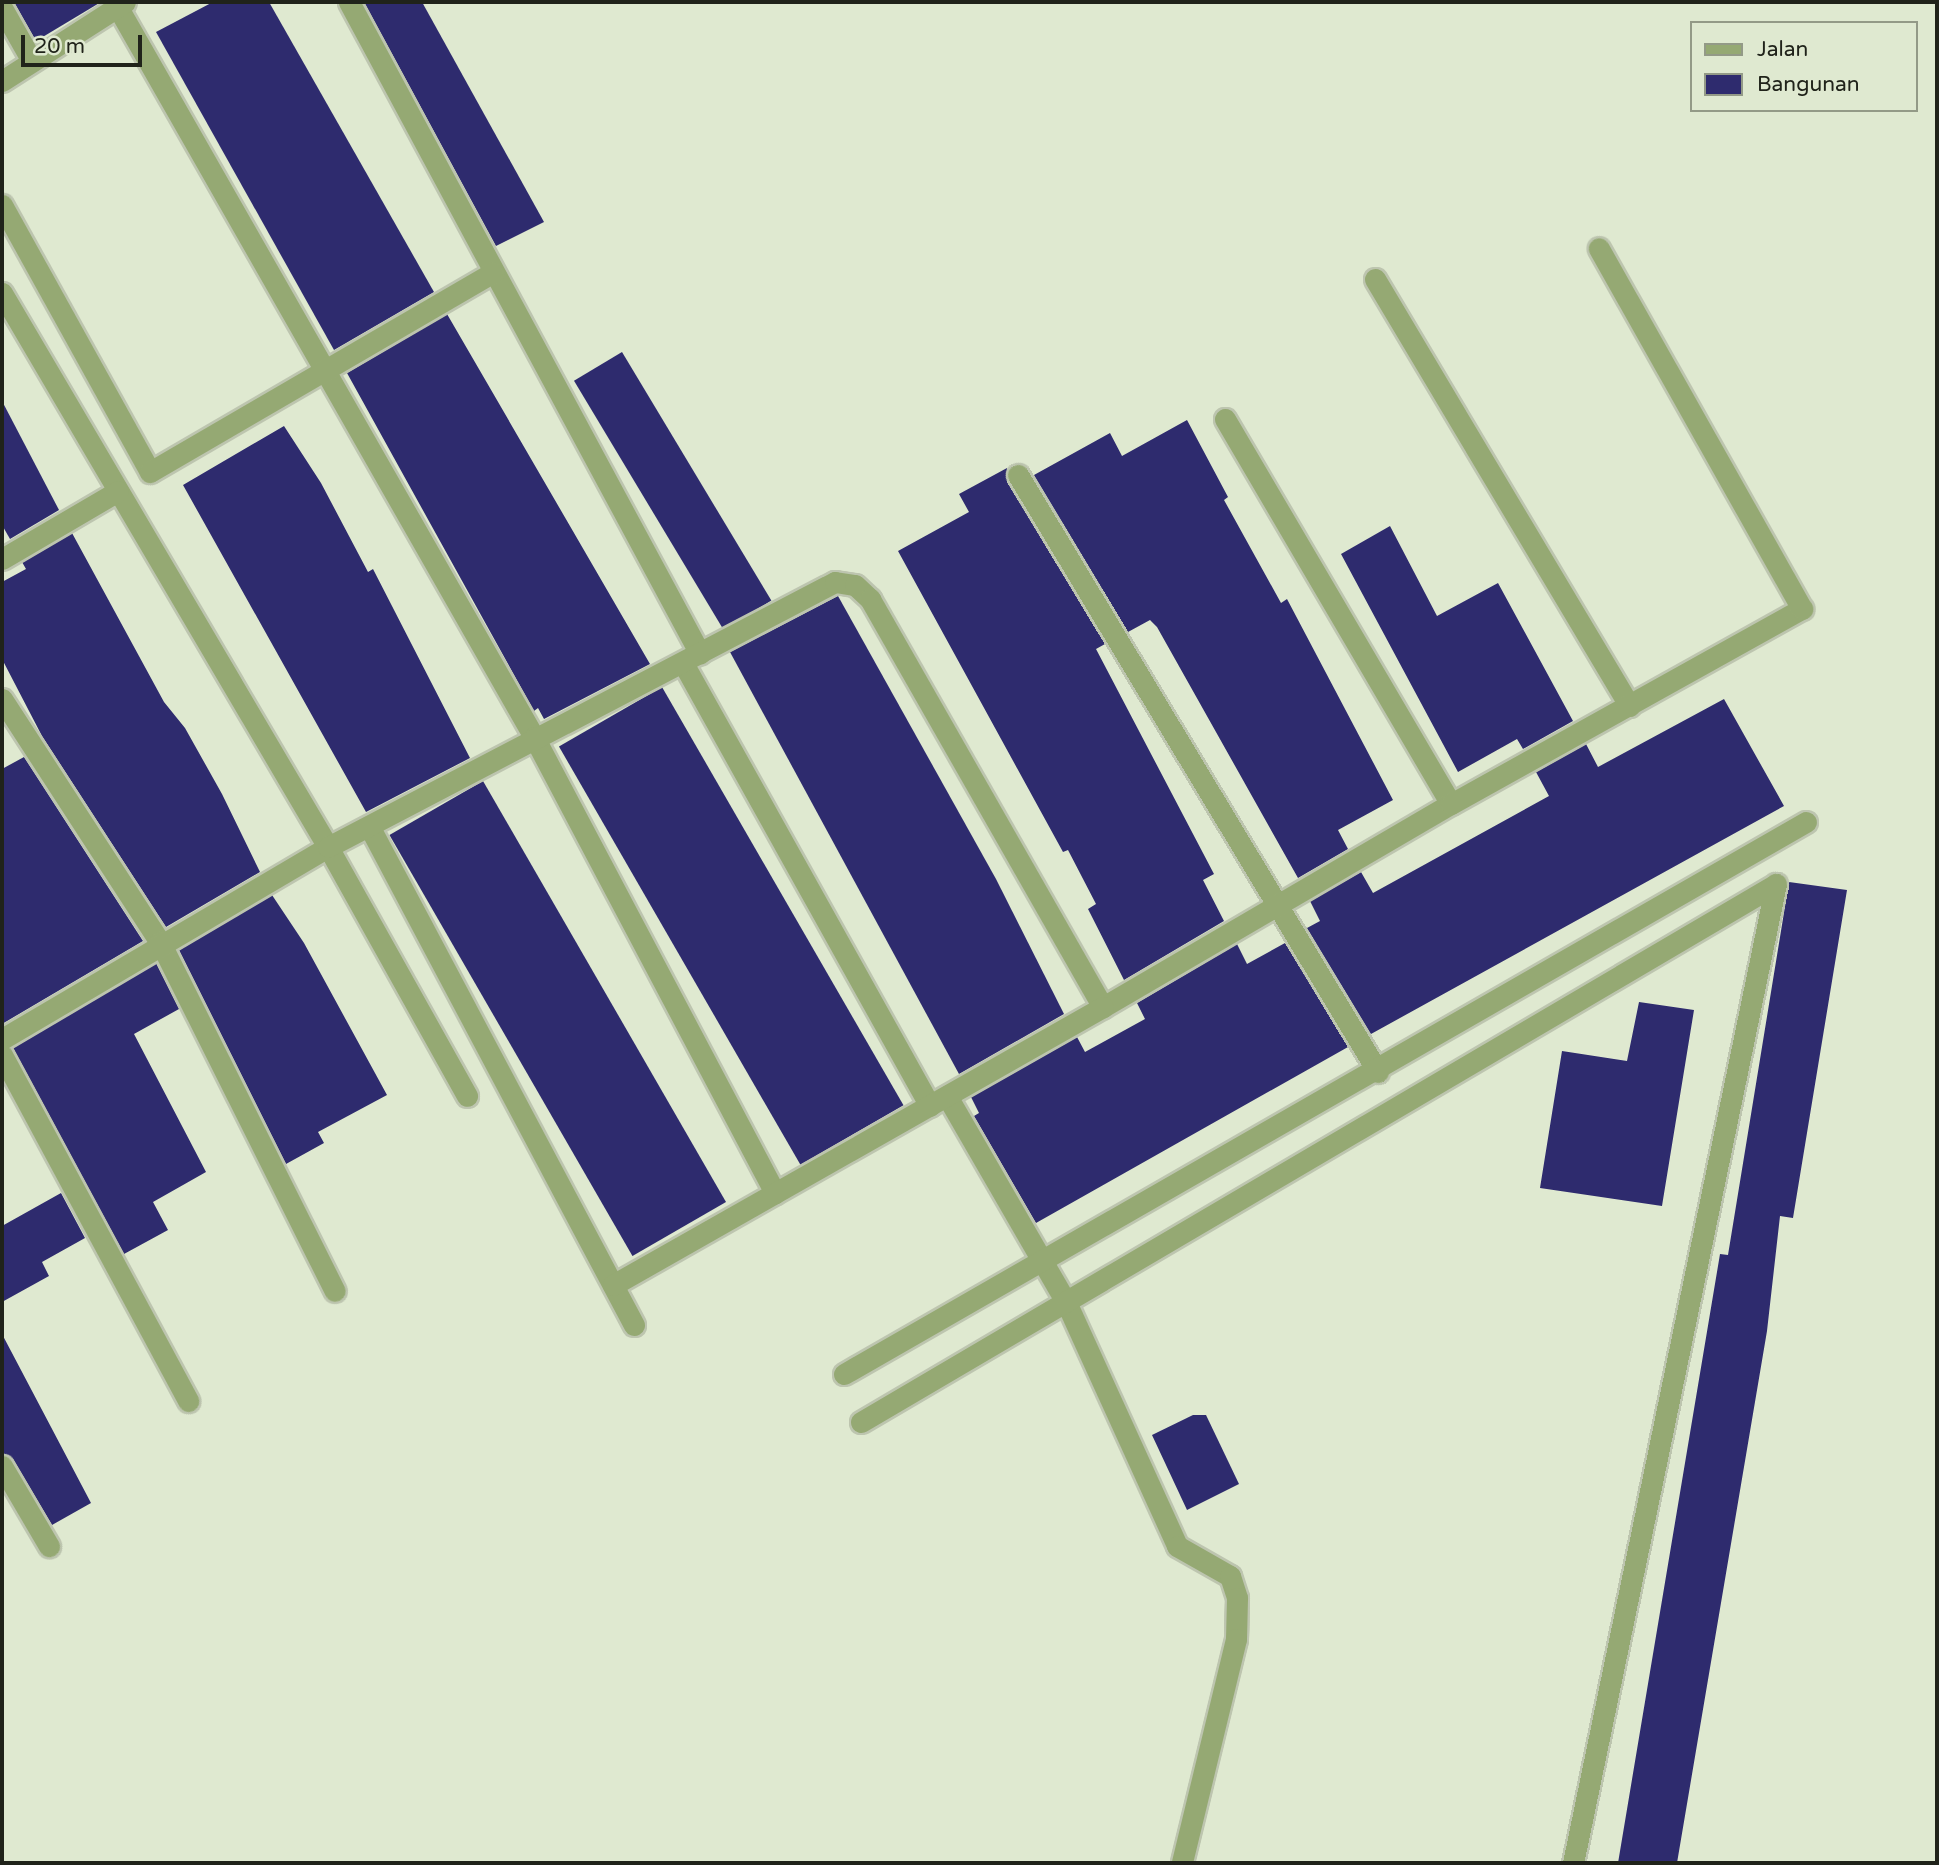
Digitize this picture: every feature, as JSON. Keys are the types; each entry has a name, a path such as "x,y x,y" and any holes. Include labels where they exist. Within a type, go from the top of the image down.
{"street":[{"path":"349,2 691,658 939,1101 1066,1303 1177,1546 1230,1576 1237,1598 1236,1639 1182,1863"},
{"path":"2,81 121,4 324,374 534,737 775,1193"},
{"path":"2,8 33,61"},
{"path":"2,205 150,472 324,374 492,273"},
{"path":"613,1284 939,1101 1451,804 1802,609 1599,248"},
{"path":"1375,279 1630,706"},
{"path":"2,293 328,847 467,1096"},
{"path":"1225,419 1451,804"},
{"path":"1018,475 1280,905 1378,1072"},
{"path":"2,559 118,491"},
{"path":"2,1038 160,942 328,847 835,582 855,585 870,599 1103,1007"},
{"path":"2,699 160,942 335,1291"},
{"path":"844,1374 1378,1072 1806,822"},
{"path":"369,826 635,1325"},
{"path":"861,1422 1776,884 1573,1863"},
{"path":"2,1055 188,1401"},
{"path":"2,1465 49,1546"}],"building":[{"path":"14,2 101,2 36,41"},
{"path":"213,2 269,2 434,292 334,350 156,32"},
{"path":"364,2 422,2 544,222 496,246"},
{"path":"447,314 650,664 544,719 538,708 534,711 347,373"},
{"path":"622,352 771,601 723,629 574,381"},
{"path":"2,401 59,510 10,539 2,525"},
{"path":"1187,420 1228,497 1224,500 1281,603 1287,599 1393,800 1338,830 1348,849 1298,878 1157,627 1150,620 1128,632 1034,475 1110,433 1122,456"},
{"path":"284,426 321,483 368,572 373,569 470,758 366,812 183,485"},
{"path":"1007,468 1007,482 1105,644 1096,649 1214,874 1203,880 1224,921 1124,980 1088,909 1096,904 1068,850 1063,852 898,551 969,512 959,494"},
{"path":"1390,526 1437,616 1498,583 1573,721 1523,749 1517,739 1458,772 1341,554"},
{"path":"72,533 164,702 185,728 222,794 260,872 166,927 42,736 2,659 2,582 26,569 22,562"},
{"path":"838,596 996,879 1064,1014 959,1074 730,652"},
{"path":"662,687 904,1105 800,1165 559,746"},
{"path":"1724,699 1784,806 1371,1034 1307,928 1320,921 1310,901 1361,872 1373,893 1549,796 1536,772 1586,744 1598,767"},
{"path":"24,757 143,941 2,1024 2,769"},
{"path":"483,781 726,1202 632,1256 389,835"},
{"path":"1789,882 1847,890 1793,1218 1780,1216 1767,1331 1677,1863 1618,1863 1720,1254 1728,1255"},
{"path":"272,895 304,943 387,1095 318,1132 324,1143 286,1164 179,950"},
{"path":"1285,943 1348,1047 1036,1223 974,1116 979,1113 971,1097 1077,1037 1085,1052 1145,1019 1137,1003 1237,944 1247,964"},
{"path":"156,963 179,1009 134,1034 206,1172 153,1202 168,1230 124,1254 13,1048"},
{"path":"1639,1002 1694,1010 1662,1206 1540,1188 1562,1051 1627,1061"},
{"path":"61,1193 85,1238 42,1262 49,1276 2,1302 2,1226"},
{"path":"2,1334 91,1503 52,1525 13,1459 2,1453"},
{"path":"1193,1415 1206,1415 1239,1484 1187,1510 1152,1435"}]}
